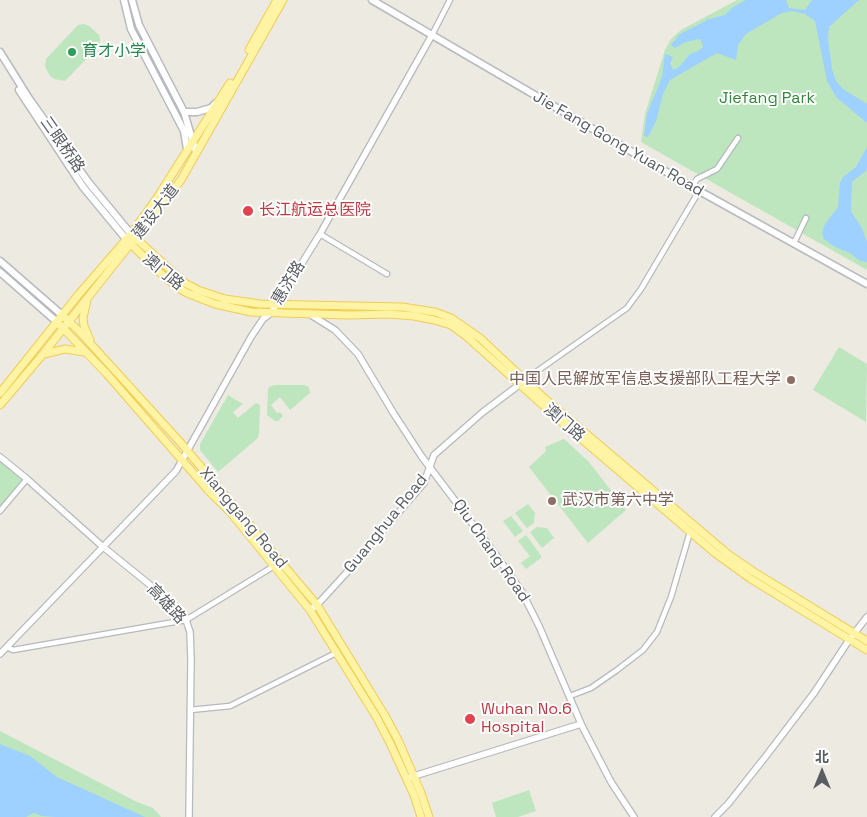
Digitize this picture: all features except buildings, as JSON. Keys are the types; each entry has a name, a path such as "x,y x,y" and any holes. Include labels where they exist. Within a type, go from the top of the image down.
{"main road":[{"path":"124,0 131,29 184,131 187,149"},
{"path":"132,0 139,25 184,112 196,152"},
{"name":"建设大道","path":"0,405 64,328 131,239 234,76 276,0"},
{"name":"建设大道","path":"0,393 62,315 131,239 181,180 283,0"},
{"name":"Jie Fang Gong Yuan Road","path":"372,0 692,187 867,284"},
{"name":"三眼桥路","path":"0,52 28,97 131,239"},
{"name":"三眼桥路","path":"0,59 83,187 131,239"},
{"path":"184,112 197,112 211,108 217,103"},
{"name":"澳门路","path":"131,239 176,276 198,290 234,300 276,305 402,307 435,312 451,318 465,326 523,382 720,557 751,579 851,636 867,641"},
{"name":"澳门路","path":"131,239 157,270 187,293 208,302 230,308 271,313 389,314 434,320 451,325 552,404 729,555 851,636 867,650"},
{"name":"Xianggang Road","path":"0,261 69,321 188,452 313,608 384,714 398,740 421,817"},
{"name":"Xianggang Road","path":"0,272 64,328 107,374 208,490 231,513 274,566 313,608 336,653 410,777 422,793 429,817"},
{"path":"88,297 83,318 84,326 94,348"},
{"path":"43,354 65,348 87,353"}],"street":[{"name":"惠济路","path":"0,654 176,471 251,337 263,319 271,313 320,234 450,0"},
{"path":"692,187 697,179 717,168 738,138"},
{"path":"523,382 627,308 699,191"},
{"path":"794,243 806,218"},
{"path":"320,234 387,274"},
{"name":"Qiu Chang Road","path":"309,314 336,330 358,354 394,414 430,468 446,487 522,592 540,626 581,724 611,782 634,817"},
{"name":"Guanghua Road","path":"313,608 349,570 424,483 434,455 483,412 523,382"},
{"name":"高雄路","path":"0,457 28,479 102,546 149,584 186,620 190,632 189,817"},
{"path":"0,511 28,479"},
{"path":"570,696 591,688 643,650 656,632 671,597 690,532"},
{"path":"7,647 13,650 186,620 274,566"},
{"path":"715,817 728,804 814,693 851,636 867,617"},
{"path":"190,710 230,706 336,653"},
{"path":"410,777 581,724"}],"green space":[{"name":"Jiefang Park","path":"737,0 867,0 867,270 641,142 645,114 665,50 671,39 681,30"},
{"name":"育才小学","path":"84,24 99,35 99,46 65,81 54,79 45,67 46,59 78,25"},
{"path":"839,347 867,364 866,422 813,390"},
{"path":"274,385 304,385 309,387 310,393 290,410 280,397 271,405 277,413 280,412 283,416 278,421 275,421 267,415 268,390 269,387"},
{"path":"228,395 243,404 233,412 238,418 256,403 260,405 259,433 258,438 218,472 200,450 200,444"},
{"path":"564,439 589,462 626,510 588,543 529,467 546,451 545,447"},
{"path":"0,461 23,479 0,511"},
{"path":"528,504 535,513 534,523 527,528 515,513"},
{"path":"511,516 523,531 515,537 503,521"},
{"path":"537,527 547,528 554,538 542,548 530,532"},
{"path":"526,535 542,557 526,569 521,563 530,556 518,541"},
{"path":"0,731 137,802 153,808 161,817 0,817"},
{"path":"529,790 536,811 518,817 496,817 492,803"}],"water":[{"path":"746,0 786,0 789,8 805,10 812,0 859,0 829,27 828,39 832,69 836,81 843,89 867,104 867,123 836,97 827,81 815,21 805,14 792,11 782,13 746,34 738,45 736,60 717,53 670,80 663,94 656,121 648,137 644,136 647,114 662,77 665,54 673,57 670,63 673,70 679,67 690,54 703,47 700,39 686,42 675,48 671,45 680,34 709,19 725,15 733,7"},
{"path":"867,147 866,171 852,182 851,211 862,228 867,242 867,262 860,261 850,253 835,247 824,239 822,233 825,224 838,207 840,183 843,177 856,167"},
{"path":"0,744 30,756 57,777 145,817 55,817 34,813 26,817 0,817"}],"place":[{"name":"育才小学","path":"72,52"},
{"name":"长江航运总医院","path":"248,211"},
{"name":"中国人民解放军信息支援部队工程大学","path":"791,380"},
{"name":"武汉市第六中学","path":"552,501"},
{"name":"Wuhan No.6 Hospital","path":"470,719"}]}
